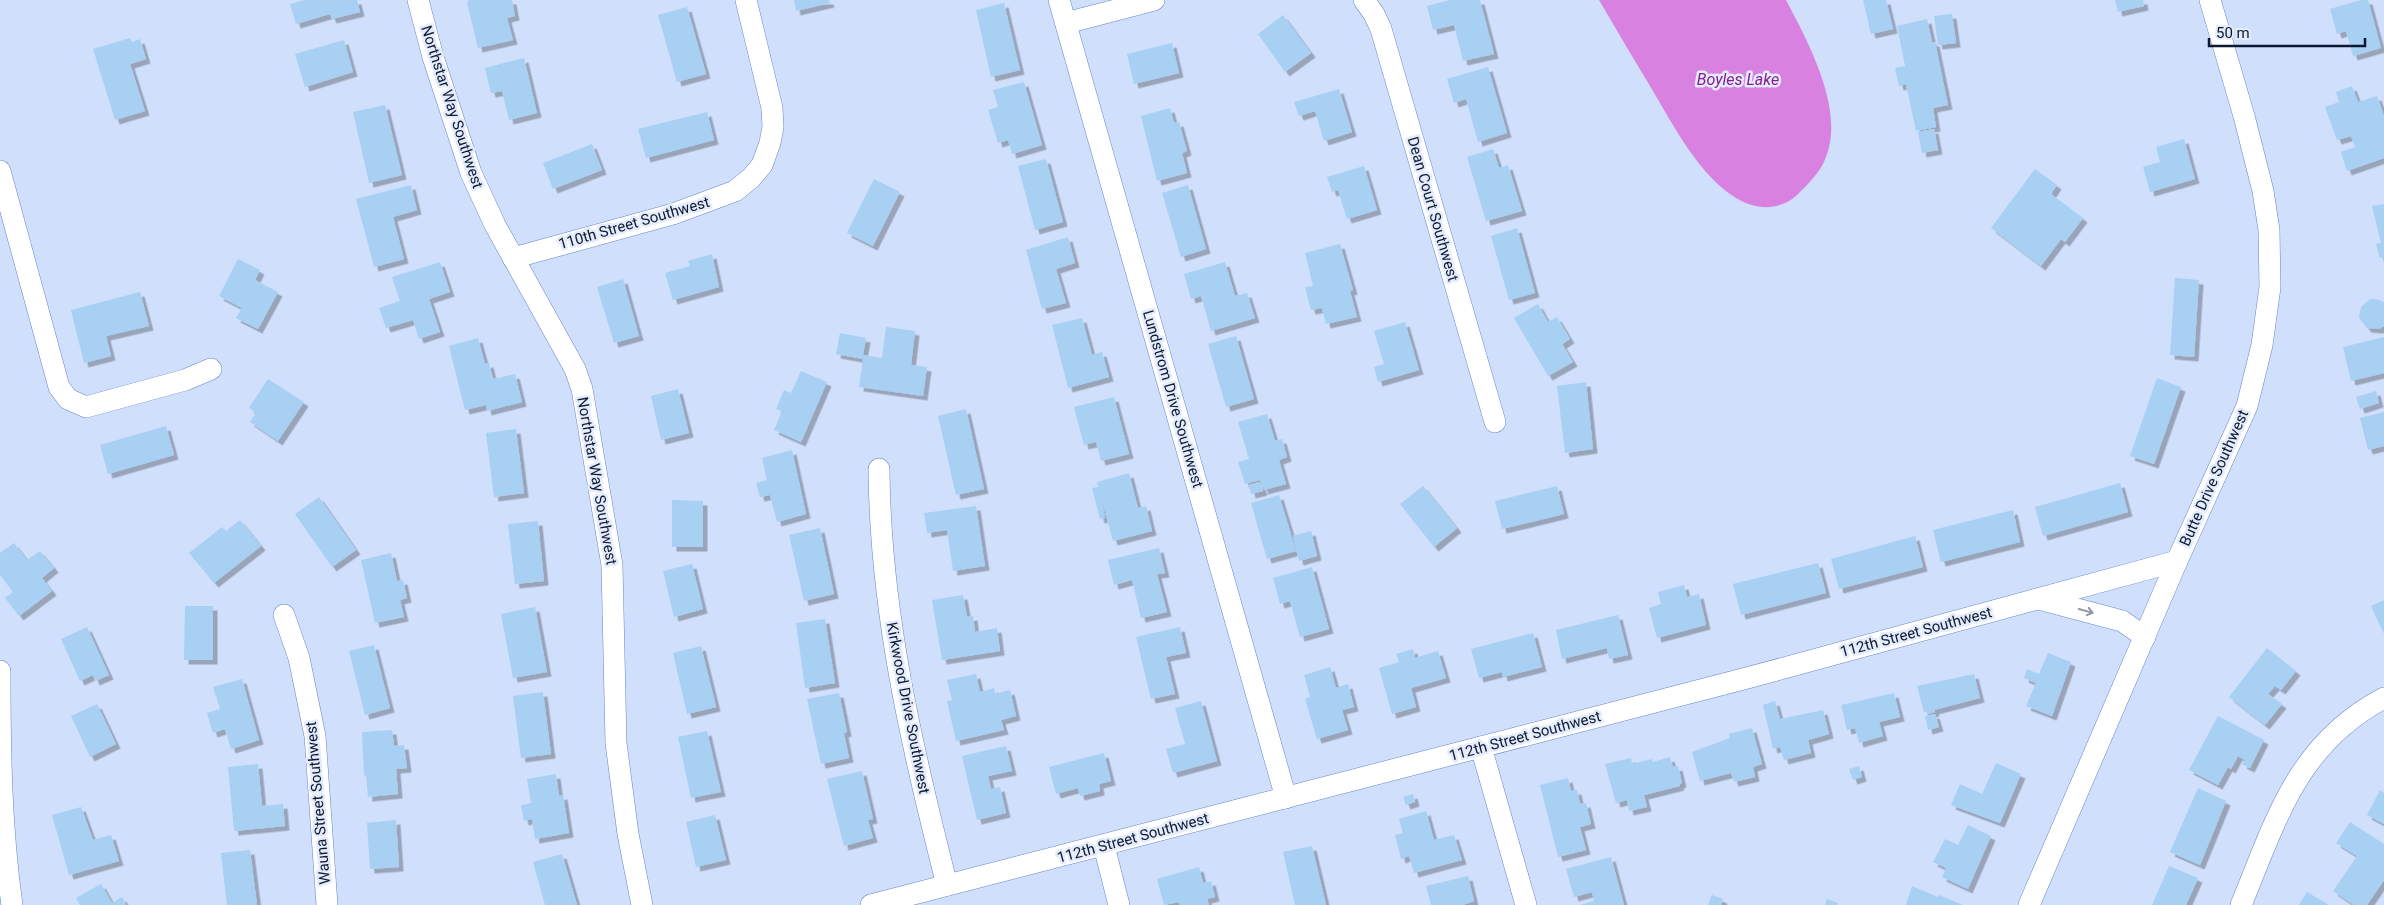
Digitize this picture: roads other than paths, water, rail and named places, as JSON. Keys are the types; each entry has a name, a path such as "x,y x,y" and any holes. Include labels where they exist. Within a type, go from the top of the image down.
{"street":[{"name":"Northstar Way Southwest","path":"418,0 433,57 471,173 495,225 575,369 588,415 612,565 616,743 628,834 642,905"},
{"name":"110th Street Southwest","path":"513,258 673,214 735,191 752,178 762,165 770,143 773,127 772,108 746,0"},
{"name":"Lundstrom Drive Southwest","path":"1059,0 1286,798"},
{"path":"1066,23 1154,0"},
{"name":"Dean Court Southwest","path":"1364,0 1374,14 1381,29 1495,422"},
{"name":"Butte Drive Southwest","path":"2029,905 2177,561 2247,406 2262,345 2270,288 2269,230 2263,191 2244,116 2210,0"},
{"path":"0,171 60,386 68,399 86,407 186,380 211,369"},
{"name":"Kirkwood Drive Southwest","path":"879,469 879,516 897,666 927,805 947,885"},
{"name":"112th Street Southwest","path":"871,905 1481,747 2177,561"},
{"path":"2039,599 2122,621 2145,637"},
{"name":"Wauna Street Southwest","path":"284,614 299,658 315,736 327,905"},
{"path":"0,671 0,750 4,822 12,905"},
{"path":"2241,905 2280,811 2305,766 2326,741 2349,720 2384,698"},
{"path":"1481,747 1526,905"},
{"path":"1104,846 1119,905"}],"water":[{"name":"Boyles Lake","path":"1599,0 1786,0 1813,55 1827,97 1831,118 1831,138 1821,168 1796,196 1789,201 1774,206 1759,207 1751,205 1723,189 1700,164 1679,135"}]}
